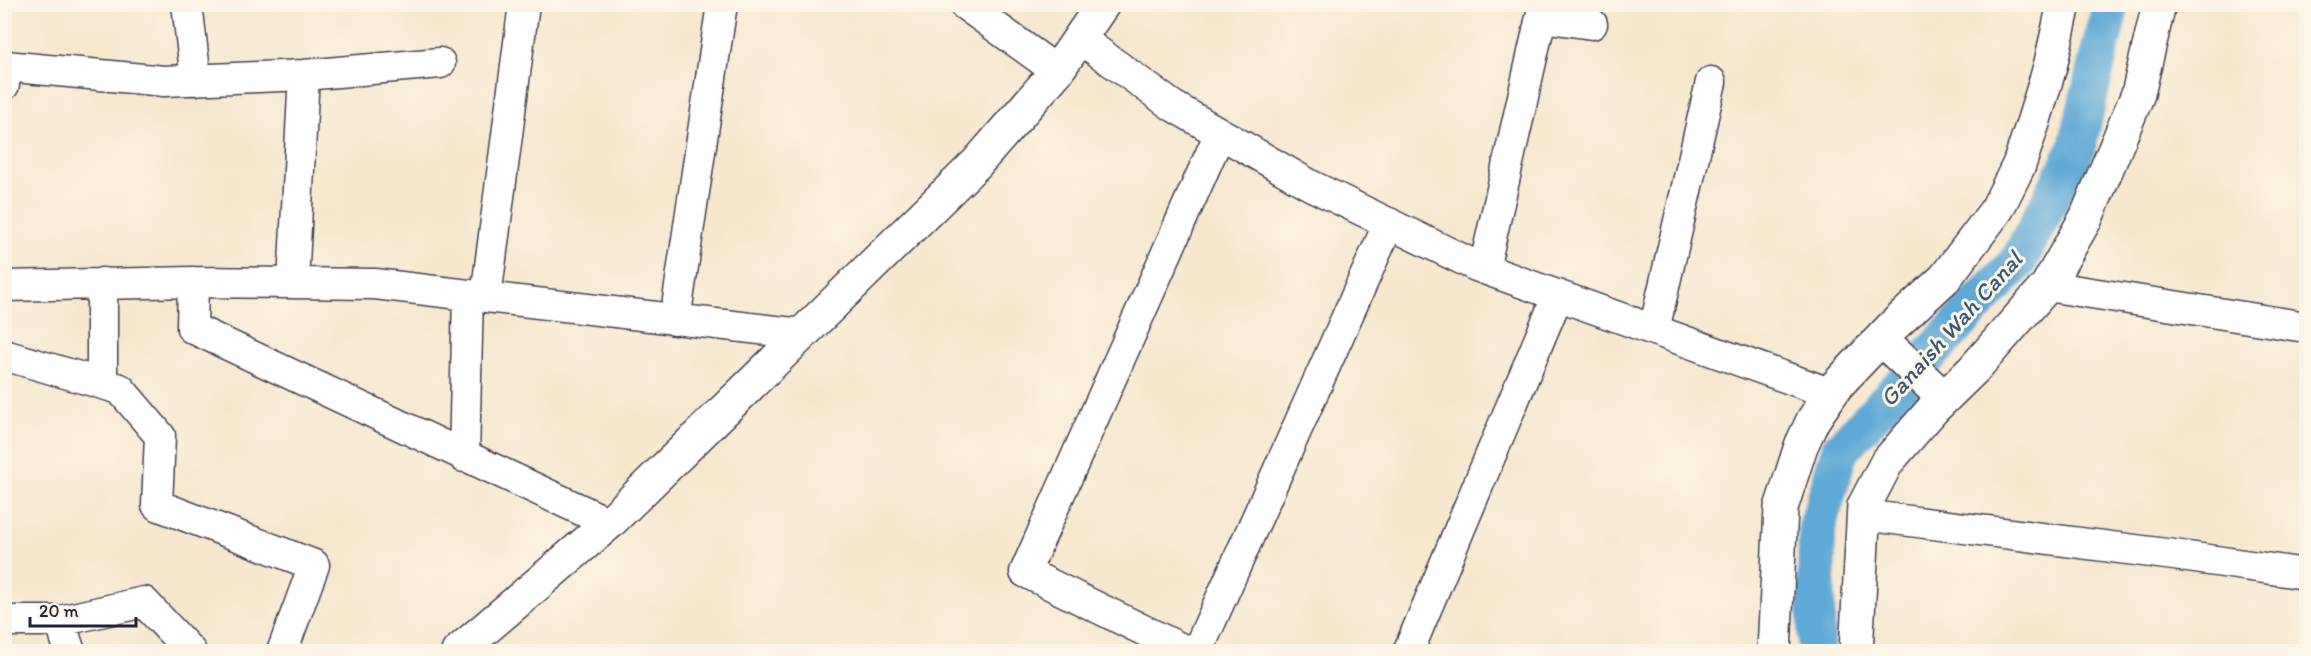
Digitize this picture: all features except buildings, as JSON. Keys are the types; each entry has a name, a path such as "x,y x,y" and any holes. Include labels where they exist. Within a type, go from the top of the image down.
{"street":[{"path":"187,4 195,80"},
{"path":"464,457 477,296 524,4"},
{"path":"675,320 722,4"},
{"path":"964,4 1057,71"},
{"path":"458,651 609,524 977,163 1057,71 1102,4"},
{"path":"1774,651 1781,508 1801,446 1813,420 1837,385 1888,345 1945,278 1997,209 2019,165 2030,132 2050,66 2064,4"},
{"path":"1856,651 1864,506 1887,462 1936,391 1973,370 2047,286 2086,218 2138,94 2159,4"},
{"path":"1484,269 1543,11 1592,24"},
{"path":"1079,38 1173,106 1310,185 1484,269 1832,394"},
{"path":"4,85 5,66 164,81 304,75 440,63"},
{"path":"292,283 304,75"},
{"path":"1654,330 1711,82"},
{"path":"1188,651 1025,572 1220,133"},
{"path":"1197,651 1389,224"},
{"path":"4,286 193,282 375,284 802,334"},
{"path":"193,282 192,328 609,524"},
{"path":"102,283 102,383"},
{"path":"2047,286 2307,327"},
{"path":"1408,651 1558,295"},
{"path":"1888,345 1936,391"},
{"path":"4,355 120,389 160,436 157,505 314,565 282,651"},
{"path":"1863,515 2307,574"},
{"path":"4,621 60,621 144,602 193,651"},
{"path":"60,621 70,651"}],"waterway":[{"name":"Ganaish Wah Canal","path":"1816,652 1817,528 1840,450 2019,260 2076,150 2111,4"}]}
